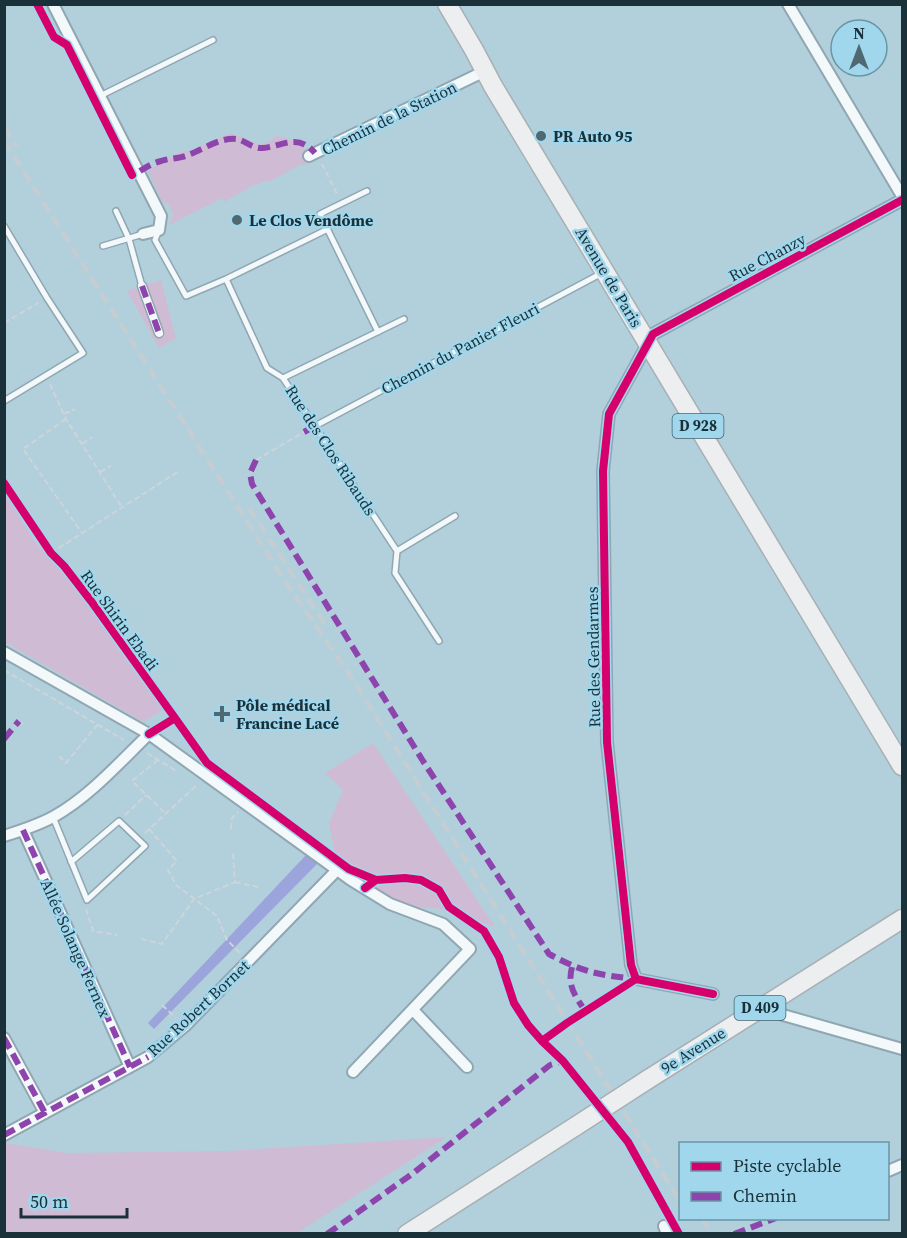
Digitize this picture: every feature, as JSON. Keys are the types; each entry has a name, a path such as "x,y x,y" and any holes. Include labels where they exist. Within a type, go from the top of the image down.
{"main road":[{"name":"Avenue de Paris","path":"447,4 903,766"},
{"name":"9e Avenue","path":"407,1233 903,919"}],"street":[{"path":"53,4 140,171 165,213 159,230 143,234"},
{"path":"788,4 903,198"},
{"name":"Chemin de la Station","path":"313,154 485,71"},
{"name":"Rue Chanzy","path":"648,343 657,331 903,198"},
{"path":"142,286 159,333"},
{"name":"Rue des Gendarmes","path":"648,343 609,414 603,471 607,742 630,965 636,979 713,994"},
{"path":"4,652 149,734 351,880 390,904 443,924 470,949 353,1072"},
{"path":"4,836 53,817 76,802 149,734"},
{"name":"Allée Solange Fernex","path":"23,830 130,1067"},
{"name":"Rue Robert Bornet","path":"4,1135 148,1057 185,1026 338,869"},
{"path":"413,1010 467,1067"},
{"path":"783,1015 903,1049"},
{"path":"4,1038 45,1113"},
{"path":"889,1171 903,1165"}],"lane":[{"path":"100,96 213,40"},
{"path":"367,191 320,214 378,332"},
{"path":"116,211 129,239 142,286"},
{"path":"4,226 83,353 4,401"},
{"path":"159,230 155,240 186,297 328,229"},
{"path":"103,246 143,234"},
{"name":"Chemin du Panier Fleuri","path":"315,426 606,271"},
{"name":"Rue des Clos Ribauds","path":"226,279 267,368 283,378 397,551 395,573 439,640"},
{"path":"283,378 404,319"},
{"path":"397,551 455,516"},
{"path":"53,817 71,862 87,900 145,846 119,821 71,862"}],"path":[{"path":"313,154 341,204"},
{"path":"4,323 47,298"},
{"path":"46,376 66,419 122,506"},
{"path":"64,414 75,409"},
{"path":"66,419 23,449 82,533"},
{"path":"256,459 304,432"},
{"path":"82,444 92,437"},
{"path":"100,472 111,466"},
{"path":"51,553 178,471"},
{"path":"4,670 136,747"},
{"path":"19,721 23,724"},
{"path":"60,756 66,762 98,724"},
{"path":"158,760 132,781 166,814"},
{"path":"138,840 198,784"},
{"path":"119,821 146,795"},
{"path":"231,830 232,818 245,802"},
{"path":"149,830 177,861 168,870 176,885 217,916 227,940 249,962"},
{"path":"233,853 235,882"},
{"path":"141,939 162,944 194,899 235,882 258,887"},
{"path":"85,905 93,932 117,935"},
{"path":"162,1005 185,1026"}],"shaded area":[{"path":"231,133 261,145 272,140 276,135 301,143 313,161 302,166 301,164 269,182 267,180 256,184 224,202 222,198 169,225 173,214 168,203 162,202 148,171 179,152 190,151"},
{"path":"161,280 176,338 159,348 127,291"},
{"path":"5,494 34,540 78,592 163,710 143,722 5,642"},
{"path":"373,743 495,927 440,909 390,904 338,869 329,823 343,790 325,773"},
{"path":"447,1137 297,1233 5,1233 5,1143 67,1153 227,1151"}],"water":[{"path":"306,855 318,863 154,1029 148,1023"}],"railway":[{"path":"4,127 17,147"},
{"path":"4,141 281,575 355,683 679,1199"},
{"path":"249,508 326,626"},
{"path":"703,1220 711,1234"}],"marked path":[{"path":"140,171 155,163 185,156 231,139 237,139 259,148 296,142 309,147 315,153"},
{"path":"142,286 159,333"},
{"path":"304,432 315,426"},
{"path":"256,460 250,473 252,484 423,761 549,954 591,972 636,979"},
{"path":"4,739 19,721"},
{"path":"23,830 130,1067"},
{"path":"572,967 571,985 575,996 586,1012"},
{"path":"4,1038 45,1113"},
{"path":"4,1135 148,1057"},
{"path":"327,1234 412,1174 550,1065 563,1061"},
{"path":"734,1234 771,1220"}],"cycle path":[{"path":"37,4 54,37 67,45 132,175"},
{"path":"636,979 631,965 607,742 603,471 609,414 653,334 902,200"},
{"name":"Rue Shirin Ebadi","path":"4,483 51,553 91,601 175,718 149,734"},
{"path":"175,718 207,763 349,869 376,880"},
{"path":"365,888 376,880 405,878 421,880 439,890 449,907 484,931 499,957 514,1003 542,1041 636,979"},
{"path":"636,979 713,994"},
{"path":"542,1041 563,1061 628,1142 679,1234"}],"place":[{"name":"PR Auto 95","path":"541,136"},
{"name":"Le Clos Vendôme","path":"237,220"},
{"name":"Pôle médical Francine Lacé","path":"222,714"}]}
